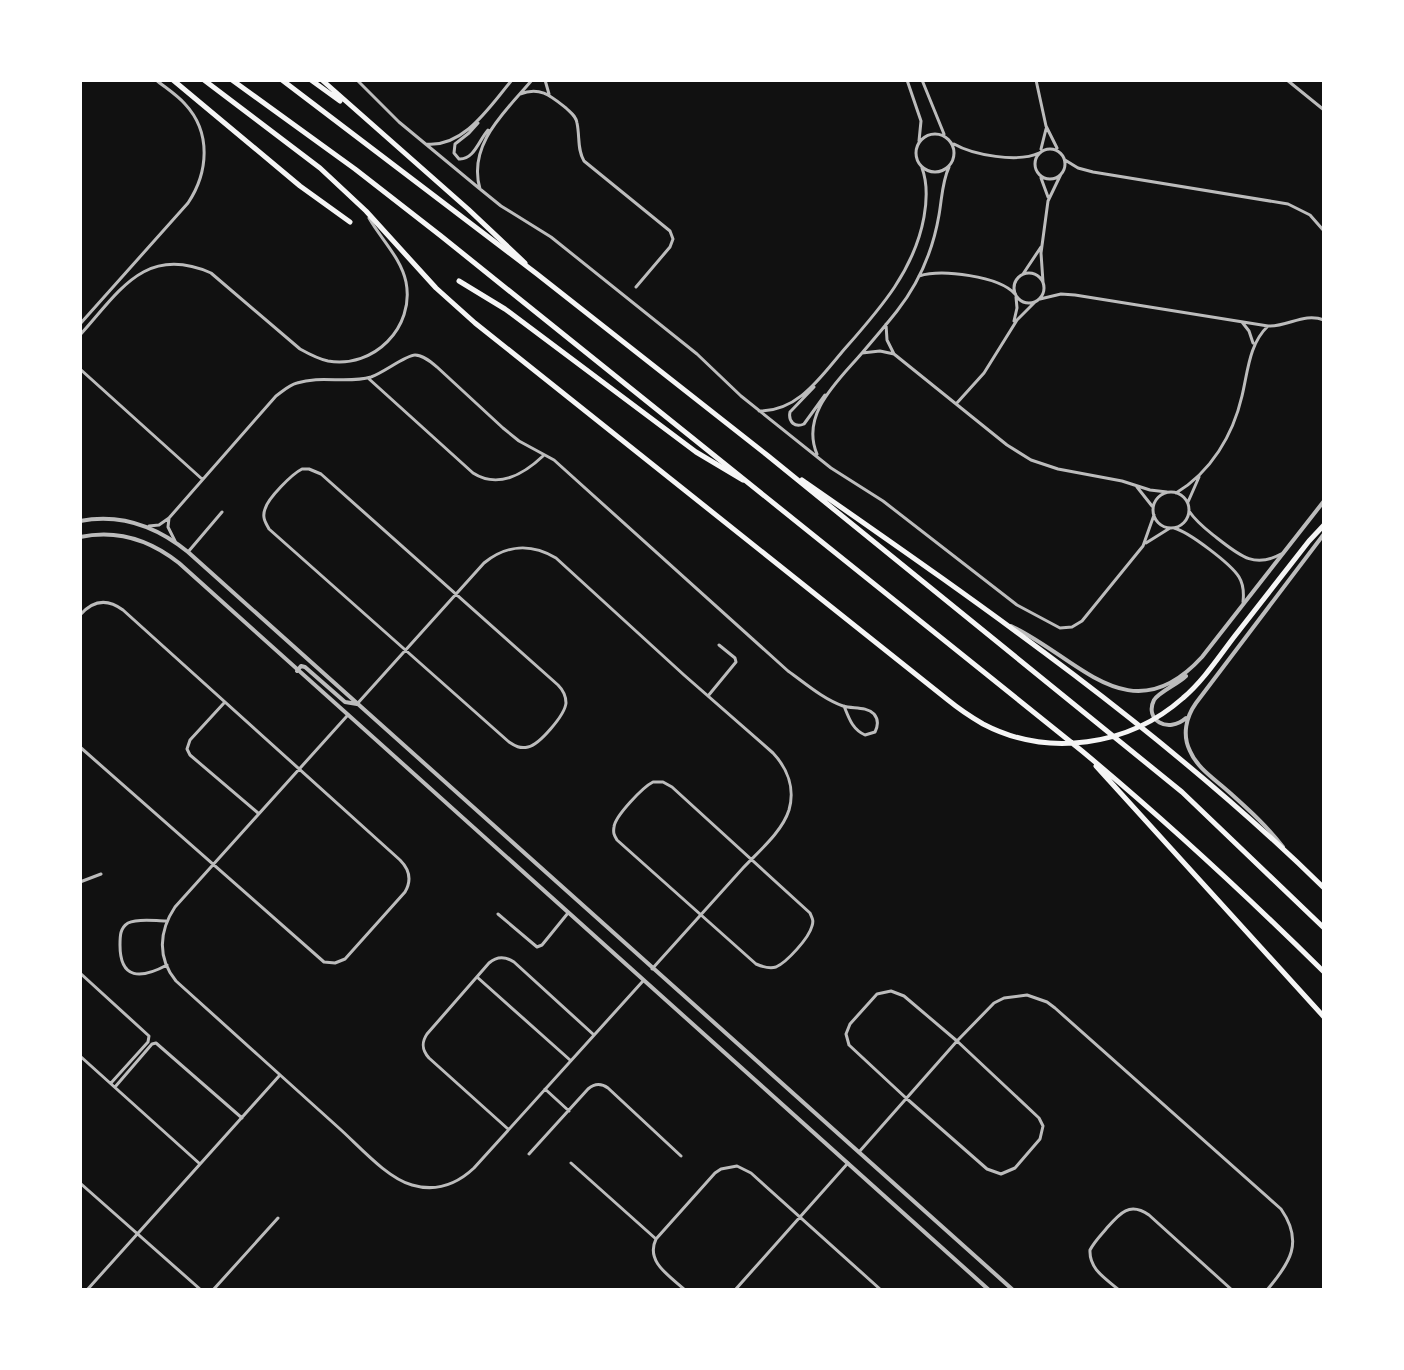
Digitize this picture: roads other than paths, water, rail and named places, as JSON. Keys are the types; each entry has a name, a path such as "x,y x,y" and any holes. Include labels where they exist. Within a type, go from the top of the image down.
{"main road":[{"path":"173,80 288,176 350,222"},
{"path":"204,80 320,168 366,211 427,279 475,323 948,700 994,729 1046,743 1089,742 1131,731 1160,716 1185,696 1207,672 1324,525"},
{"path":"232,80 441,236 1082,751 1160,816 1324,972"},
{"path":"282,80 537,274 767,455 1182,792 1324,928"},
{"path":"311,80 358,113"},
{"path":"322,80 537,274"},
{"path":"459,281 505,309 696,452 745,481"},
{"path":"767,455 1008,625 1132,719 1284,849 1324,888"},
{"path":"1082,751 1324,1017"}],"street":[{"path":"80,324 188,203 204,170 204,147 199,126 187,106 156,80"},
{"path":"357,80 399,122 480,189 551,237 706,361 734,390 818,458 883,501 1017,605 1060,628 1072,627 1086,616 1143,546 1150,531 1153,508 1134,484"},
{"path":"510,81 474,128 455,144 456,156 464,160 471,156 479,141 532,80"},
{"path":"545,80 549,94"},
{"path":"907,80 921,121 916,158 927,186 920,234 911,260 886,302 790,412 790,420 796,426 804,424 886,324 904,301 927,261 937,228 944,180 954,154 922,80"},
{"path":"1036,80 1046,126 1065,160 1078,168 1288,204 1310,215 1324,231"},
{"path":"1287,80 1324,110"},
{"path":"520,94 537,91 549,94 575,118 584,161 672,235 670,247 636,287"},
{"path":"424,143 438,144 450,140 482,116"},
{"path":"480,189 478,160 493,126"},
{"path":"956,404 984,373 1013,325 1044,291 1041,259 1048,201 1035,163 1046,126"},
{"path":"919,142 931,134 969,150 1014,158 1027,158 1050,148 1059,152"},
{"path":"1048,201 1065,160"},
{"path":"922,168 939,172 949,167"},
{"path":"1038,172 1052,179 1061,174"},
{"path":"81,335 136,276 165,264 181,264 211,273 307,353 330,361 361,359 376,352 398,329 407,299 401,268 366,211"},
{"path":"1013,325 1017,308 1014,285 1043,244"},
{"path":"919,276 939,272 992,280 1007,287 1024,303 1061,294 1268,326 1309,317 1324,320"},
{"path":"1023,274 1032,273 1043,282"},
{"path":"1242,322 1251,336 1253,348"},
{"path":"886,324 887,340 894,354 1007,445 1031,460 1058,469 1176,493 1188,502"},
{"path":"1143,546 1186,520 1188,502 1201,474 1232,427 1253,348 1268,326"},
{"path":"862,353 874,350 894,354"},
{"path":"149,526 159,525 169,518 276,396 294,383 368,378 415,355 437,367 511,435 554,460 788,671 809,687 844,706 872,712 878,727 875,732 865,735 858,732 844,706"},
{"path":"82,372 203,480"},
{"path":"368,378 481,478 508,479 520,474 544,455"},
{"path":"759,411 785,406 818,380"},
{"path":"818,458 813,447 812,428 830,390"},
{"path":"302,469 321,474 562,690 566,703 564,709 557,721 532,746 522,748 513,745 405,650 266,524 265,507 302,469"},
{"path":"1176,493 1201,474"},
{"path":"1153,508 1159,496 1167,492"},
{"path":"1324,501 1192,668 1178,683 1156,697 1152,707 1162,725 1178,725 1188,716 1324,534"},
{"path":"1189,511 1198,523 1246,559 1270,560 1284,552"},
{"path":"188,552 222,512"},
{"path":"1154,515 1160,524 1189,534 1235,572 1243,585 1242,607"},
{"path":"80,521 114,518 132,521 149,526 175,541 1013,1290"},
{"path":"169,518 170,534 175,541"},
{"path":"80,537 106,534 129,536 161,549 179,563 989,1290"},
{"path":"357,704 484,563 500,552 519,547 538,550 556,558 773,753 789,779 789,810 779,828 652,969"},
{"path":"80,615 91,605 104,601 117,606 400,860 409,871 408,886 345,959 335,963 319,959 80,747"},
{"path":"1008,625 1112,687 1126,690 1155,688 1181,677 1192,668"},
{"path":"708,696 736,662 719,645"},
{"path":"297,671 301,666 305,667 345,702 357,704"},
{"path":"224,703 190,740 187,749 258,814"},
{"path":"347,716 175,907 164,929 162,948 176,981 280,1075 393,1175 404,1182 429,1188 441,1187 465,1177 474,1168 643,981"},
{"path":"1188,716 1187,743 1195,761 1263,823 1284,849"},
{"path":"653,782 668,784 751,859 810,913 813,923 795,951 773,968 761,967 701,915 615,837 613,829 645,787 653,782"},
{"path":"80,882 101,874"},
{"path":"498,914 537,947 568,913"},
{"path":"167,921 131,922 122,929 120,937 120,960 130,972 149,973 167,965"},
{"path":"508,1129 429,1058 423,1049 427,1034 477,977 493,960 509,959 594,1035"},
{"path":"80,973 149,1036 148,1042 113,1085"},
{"path":"477,977 571,1061"},
{"path":"886,991 904,996 957,1041 1039,1118 1043,1126 1042,1135 1015,1168 1001,1174 991,1172 906,1098 849,1045 846,1034 853,1020 877,994 886,991"},
{"path":"859,1152 985,1011 1004,998 1027,995 1047,1002 1281,1209 1290,1225 1293,1244 1288,1263 1267,1290"},
{"path":"113,1085 156,1043 242,1118"},
{"path":"80,1056 200,1164"},
{"path":"87,1290 280,1075"},
{"path":"529,1154 596,1084 605,1086 681,1156"},
{"path":"545,1089 569,1111"},
{"path":"571,1163 656,1239"},
{"path":"735,1290 848,1163"},
{"path":"685,1290 657,1265 652,1252 656,1239 715,1173 729,1166 745,1169 881,1290"},
{"path":"80,1183 201,1290"},
{"path":"1119,1290 1093,1267 1090,1250 1118,1215 1137,1209 1149,1215 1232,1290"},
{"path":"213,1290 278,1218"}]}
